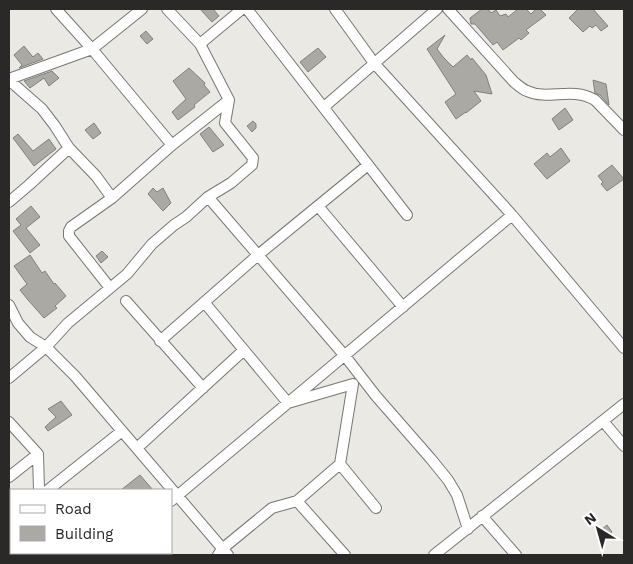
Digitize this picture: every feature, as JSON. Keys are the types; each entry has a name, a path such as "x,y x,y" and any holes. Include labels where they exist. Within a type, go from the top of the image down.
{"street":[{"path":"56,9 92,49 172,146"},
{"path":"112,198 96,176 69,148 42,109 9,79 92,49 142,9"},
{"path":"9,378 46,348 68,322 127,274 152,244 208,197 231,183 252,165 253,158 225,122 229,100 200,44 167,9"},
{"path":"200,44 242,9"},
{"path":"247,9 407,215"},
{"path":"335,9 374,63 512,215 623,346"},
{"path":"324,107 437,9"},
{"path":"448,9 522,89 538,94 583,94 595,100 624,130"},
{"path":"110,288 69,236 71,226 112,198 229,100"},
{"path":"9,202 69,148"},
{"path":"160,341 258,255 368,165"},
{"path":"208,197 345,356 376,396 453,487 468,529"},
{"path":"318,206 403,307"},
{"path":"353,384 340,464 297,501 272,508 223,553 174,499 512,215"},
{"path":"126,301 203,388"},
{"path":"204,302 288,403"},
{"path":"9,304 18,323 30,337 46,348 76,376 137,448 167,489"},
{"path":"137,448 244,350"},
{"path":"288,403 353,384 376,396"},
{"path":"434,555 624,404"},
{"path":"603,421 624,446"},
{"path":"9,422 38,454 39,489"},
{"path":"49,489 122,430"},
{"path":"9,477 38,454"},
{"path":"340,464 376,508"},
{"path":"297,501 345,555"},
{"path":"482,516 516,555"}],"building":[{"path":"200,9 213,9 219,16 212,22"},
{"path":"482,9 488,9 491,13 496,10 500,16 506,14 508,17 518,9 526,9 531,14 536,9 540,9 546,15 526,30 529,33 521,40 519,38 503,50 497,42 493,45 475,24 471,24 470,18"},
{"path":"578,9 593,9 608,26 601,31 596,25 592,28 590,26 583,32 569,18"},
{"path":"146,31 153,39 147,44 140,36"},
{"path":"445,35 437,49 444,58 453,67 467,55 471,60 472,58 486,75 492,94 474,91 481,101 456,119 445,102 456,94 427,49"},
{"path":"24,46 33,57 38,53 43,59 19,68 22,65 14,55"},
{"path":"318,48 326,57 308,72 300,62"},
{"path":"189,68 205,83 204,85 210,92 178,120 172,112 186,99 173,81"},
{"path":"52,71 59,78 49,86 44,78 30,88 24,81"},
{"path":"593,80 606,84 609,105 600,95 595,93"},
{"path":"565,108 573,120 559,130 552,119"},
{"path":"253,121 256,124 256,128 252,132 247,126"},
{"path":"94,123 101,133 93,139 85,130"},
{"path":"209,127 224,145 213,152 200,134"},
{"path":"18,134 33,151 49,139 56,149 34,166 13,138"},
{"path":"561,148 570,161 547,179 534,164 547,153 550,157"},
{"path":"612,165 624,179 607,191 601,184 603,182 598,176"},
{"path":"153,188 157,192 163,188 171,203 163,211 148,194"},
{"path":"31,206 40,217 26,228 40,245 30,253 13,231 21,225 16,219"},
{"path":"102,251 108,257 101,263 96,256"},
{"path":"30,255 42,273 45,271 66,296 55,306 57,308 44,318 20,290 27,284 14,266"},
{"path":"61,401 72,415 48,431 45,427 56,417 48,409"},
{"path":"140,475 152,489 122,489"},
{"path":"607,525 612,532 606,536 601,530"}]}
